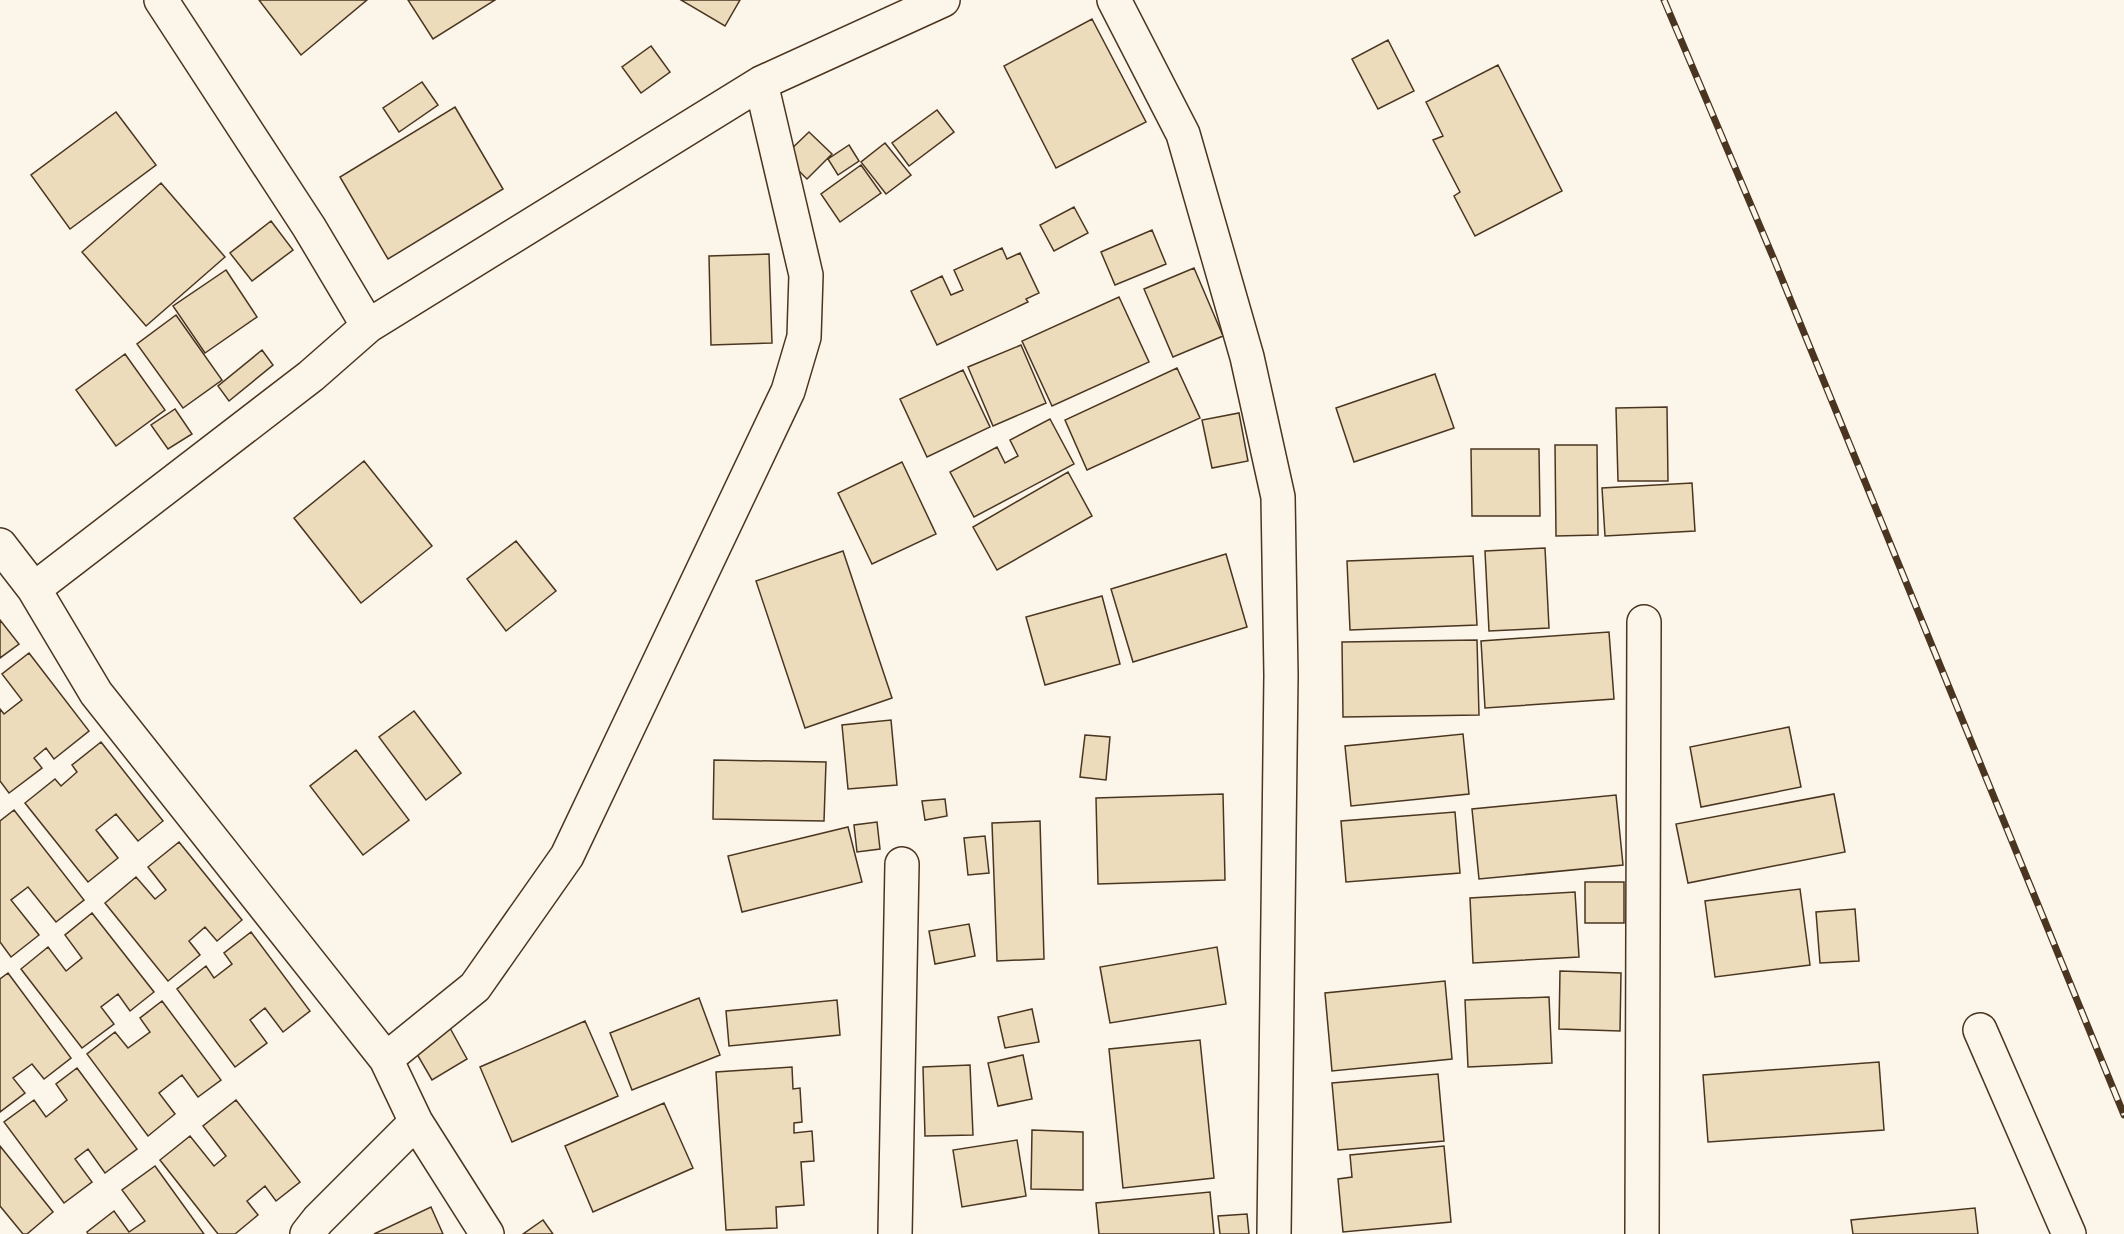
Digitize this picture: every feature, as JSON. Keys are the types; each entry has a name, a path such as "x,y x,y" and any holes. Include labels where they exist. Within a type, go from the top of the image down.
{"street":[{"path":"161,0 303,217 368,326"},
{"path":"34,589 301,384 368,326 761,83 943,0"},
{"path":"1114,0 1183,134 1246,357 1278,497 1281,675 1274,1234"},
{"path":"386,1059 475,987 567,856 788,391 804,337 806,275 761,83"},
{"path":"0,545 34,589 96,693 386,1059 416,1122 487,1234"},
{"path":"1642,1234 1644,622"},
{"path":"895,1234 902,864"},
{"path":"1980,1030 2069,1234"},
{"path":"307,1234 318,1220 416,1122"}],"building":[{"path":"259,0 367,0 301,55"},
{"path":"408,0 495,0 433,39"},
{"path":"681,0 740,0 725,26"},
{"path":"1092,19 1146,122 1056,168 1004,66"},
{"path":"1388,40 1414,91 1378,109 1352,59"},
{"path":"651,46 670,72 641,93 622,67"},
{"path":"1498,65 1562,191 1475,236 1454,196 1460,192 1433,140 1443,136 1426,102"},
{"path":"422,82 438,105 399,132 383,108"},
{"path":"455,107 503,189 388,259 340,177"},
{"path":"937,110 954,132 909,166 892,143"},
{"path":"116,112 156,165 70,229 31,175"},
{"path":"809,132 832,154 807,179 784,156"},
{"path":"885,143 911,175 886,194 861,162"},
{"path":"849,145 859,161 838,175 828,159"},
{"path":"861,165 881,193 840,222 821,194"},
{"path":"161,183 225,257 146,326 82,252"},
{"path":"1074,207 1088,233 1054,251 1040,225"},
{"path":"271,221 293,250 252,281 230,253"},
{"path":"1152,230 1166,264 1115,285 1101,252"},
{"path":"1002,248 1007,259 1020,253 1039,293 1026,299 1028,302 937,345 911,291 942,276 951,295 963,290 954,270"},
{"path":"769,254 772,343 711,345 709,256"},
{"path":"1194,268 1223,336 1173,357 1144,289"},
{"path":"226,270 257,317 205,353 173,306"},
{"path":"1119,297 1149,362 1052,406 1022,341"},
{"path":"176,315 222,380 183,408 137,344"},
{"path":"1021,345 1046,403 993,426 968,367"},
{"path":"262,350 273,365 229,401 218,386"},
{"path":"125,354 165,410 116,446 76,390"},
{"path":"1177,368 1200,418 1087,470 1065,420"},
{"path":"963,370 990,427 927,457 900,399"},
{"path":"1435,374 1454,428 1354,462 1336,408"},
{"path":"1667,407 1668,481 1618,481 1616,408"},
{"path":"175,409 192,434 168,449 151,425"},
{"path":"1239,413 1248,461 1212,468 1202,420"},
{"path":"1050,419 1074,464 974,517 950,472 997,447 1005,463 1018,456 1010,440"},
{"path":"1555,445 1597,445 1598,535 1556,536"},
{"path":"1471,449 1539,449 1540,516 1472,516"},
{"path":"364,461 432,546 361,603 294,518"},
{"path":"902,462 936,534 872,564 838,493"},
{"path":"1068,472 1092,516 997,570 973,527"},
{"path":"1692,483 1695,531 1605,536 1602,488"},
{"path":"516,541 556,591 506,631 467,579"},
{"path":"1545,548 1549,628 1489,631 1485,551"},
{"path":"843,551 892,698 805,728 756,581"},
{"path":"1226,554 1247,627 1133,662 1111,589"},
{"path":"1473,556 1477,625 1350,630 1347,561"},
{"path":"1102,596 1120,664 1045,685 1026,617"},
{"path":"0,620 19,644 0,658"},
{"path":"1609,632 1614,699 1485,708 1481,641"},
{"path":"1477,640 1479,715 1343,717 1342,642"},
{"path":"29,653 89,731 54,759 46,748 34,758 42,768 9,793 0,781 0,709 4,714 22,700 2,674"},
{"path":"414,711 461,773 426,800 379,737"},
{"path":"891,720 897,785 848,789 842,725"},
{"path":"1789,727 1801,787 1701,807 1690,747"},
{"path":"1463,734 1469,794 1351,806 1345,746"},
{"path":"1085,735 1110,737 1106,780 1080,777"},
{"path":"101,742 163,821 138,841 116,814 96,830 118,858 88,882 25,803 55,779 61,786 77,772 72,765"},
{"path":"356,750 409,820 363,855 310,786"},
{"path":"714,760 826,762 824,821 713,819"},
{"path":"1223,794 1225,880 1098,884 1096,798"},
{"path":"1834,794 1845,852 1688,883 1676,824"},
{"path":"1616,795 1623,865 1479,879 1472,809"},
{"path":"945,799 947,816 925,820 922,801"},
{"path":"14,810 84,900 56,922 28,887 11,900 39,935 11,957 0,942 0,821"},
{"path":"1455,812 1460,873 1346,882 1341,821"},
{"path":"1040,821 1044,959 997,961 992,823"},
{"path":"877,822 880,849 857,852 854,825"},
{"path":"848,827 862,882 742,912 728,856"},
{"path":"985,836 989,873 968,875 964,838"},
{"path":"179,842 242,920 217,941 205,927 189,941 200,955 168,981 105,903 136,877 155,899 166,890 148,867"},
{"path":"1585,882 1624,882 1624,923 1585,923"},
{"path":"1800,889 1810,965 1715,977 1705,901"},
{"path":"1575,892 1579,957 1473,963 1470,898"},
{"path":"1855,909 1859,961 1820,963 1816,912"},
{"path":"92,913 154,992 130,1011 118,994 101,1007 114,1024 82,1048 21,969 48,947 66,971 82,958 65,935"},
{"path":"969,924 975,956 935,964 929,931"},
{"path":"251,932 310,1011 283,1032 265,1008 250,1020 267,1043 235,1067 177,989 206,966 214,978 232,964 224,953"},
{"path":"1217,947 1226,1004 1110,1023 1100,967"},
{"path":"1560,971 1621,973 1620,1031 1559,1029"},
{"path":"8,973 71,1058 44,1079 32,1064 13,1078 25,1093 0,1112 0,979"},
{"path":"1445,981 1452,1059 1332,1071 1325,993"},
{"path":"1549,997 1552,1063 1468,1067 1465,1000"},
{"path":"699,998 720,1055 632,1090 610,1033"},
{"path":"837,1000 840,1035 729,1046 726,1011"},
{"path":"162,1001 221,1080 198,1097 182,1075 159,1093 175,1114 148,1136 87,1054 115,1032 128,1048 150,1032 140,1018"},
{"path":"1032,1009 1039,1042 1005,1048 998,1017"},
{"path":"585,1021 618,1096 512,1142 480,1067"},
{"path":"450,1028 467,1059 432,1080 414,1049"},
{"path":"1200,1040 1214,1178 1123,1188 1109,1049"},
{"path":"1023,1055 1032,1099 998,1106 988,1063"},
{"path":"1879,1062 1884,1130 1708,1142 1703,1075"},
{"path":"970,1065 973,1135 925,1136 923,1067"},
{"path":"792,1067 793,1089 800,1088 802,1122 794,1123 794,1133 812,1131 814,1161 801,1162 804,1205 776,1207 777,1228 726,1230 716,1072"},
{"path":"77,1068 137,1149 105,1173 88,1149 75,1159 92,1182 64,1203 4,1122 34,1100 46,1117 67,1100 56,1084"},
{"path":"1438,1074 1444,1141 1338,1150 1332,1083"},
{"path":"236,1100 300,1182 276,1201 265,1186 247,1201 258,1215 235,1234 218,1234 160,1160 190,1136 214,1166 226,1156 203,1126"},
{"path":"664,1103 693,1168 593,1212 565,1146"},
{"path":"1032,1130 1083,1132 1083,1190 1031,1189"},
{"path":"1017,1140 1026,1196 962,1207 953,1150"},
{"path":"0,1146 53,1212 27,1234 23,1234 0,1206"},
{"path":"1444,1146 1451,1222 1343,1232 1338,1179 1352,1177 1350,1155"},
{"path":"155,1166 204,1234 88,1234 87,1232 114,1211 129,1232 145,1221 122,1190"},
{"path":"1210,1192 1214,1234 1099,1234 1096,1203"},
{"path":"431,1207 443,1234 374,1234"},
{"path":"1975,1208 1978,1234 1853,1234 1851,1220"},
{"path":"1247,1214 1249,1234 1220,1234 1218,1216"},
{"path":"543,1220 553,1234 523,1234"}],"railway":[{"path":"1664,0 1773,257 2124,1115"}]}
